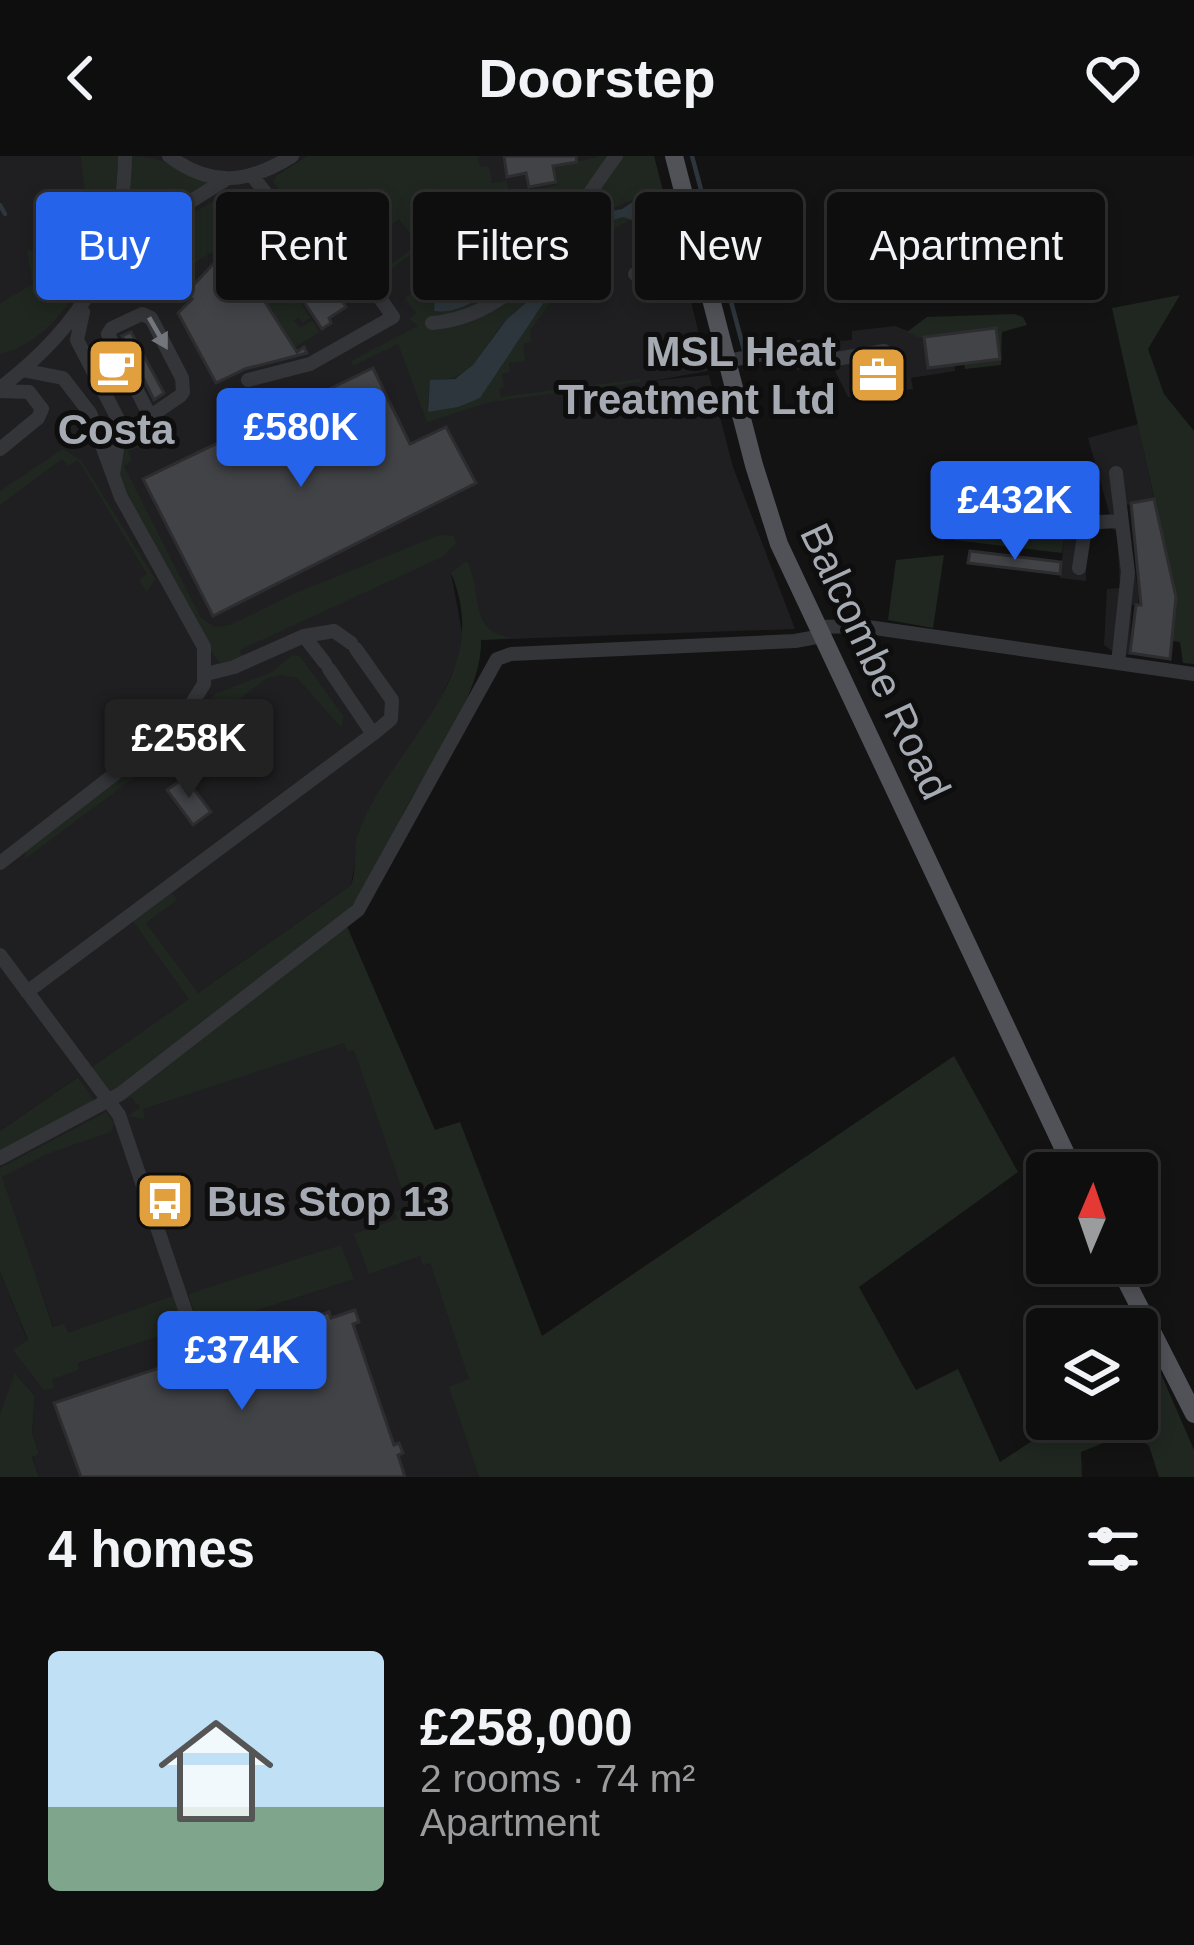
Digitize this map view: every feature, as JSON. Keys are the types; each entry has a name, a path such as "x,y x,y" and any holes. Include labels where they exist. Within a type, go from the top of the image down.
{"main road":[{"name":"Balcombe Road","path":"674,156 683,192"},
{"name":"Balcombe Road","path":"711,300 779,544 1065,1152"},
{"path":"1129,1284 1194,1414"}],"street":[{"path":"122,192 124,156"},
{"path":"169,156 192,171 225,180 253,177 292,156"},
{"path":"432,323 472,315 520,286 614,157"},
{"path":"248,380 314,363 393,317 340,240 326,246 300,236 253,177"},
{"path":"192,200 225,180"},
{"path":"0,389 70,321 84,300"},
{"path":"89,300 76,338 119,422 113,478"},
{"path":"99,440 121,434 141,416 182,394 184,385 151,318 142,314 108,334 141,416"},
{"path":"727,361 799,347 824,361 884,351"},
{"path":"0,863 179,724 196,702 206,674 204,646 163,580 113,478 90,413 69,382 44,371 22,370"},
{"path":"0,389 29,392 39,400 42,412 0,448"},
{"path":"1116,473 1128,572 1118,663"},
{"path":"1079,568 1087,527 1120,521"},
{"path":"0,1158 109,1101 358,910 497,659 511,654 861,626 1194,674"},
{"path":"27,992 391,719 392,700 353,646 334,631 304,636 206,674"},
{"path":"304,636 374,734"},
{"path":"0,956 109,1101 126,1133 198,1348"}],"shaded area":[{"path":"0,156 80,156 86,192 36,192 36,276 33,285 0,303"},
{"path":"80,156 118,156 114,192 85,192"},
{"path":"103,156 307,156 277,175 284,192 216,192 216,205 192,217 192,192 88,192"},
{"path":"132,156 162,161 208,183 192,192 129,192"},
{"path":"307,156 478,156 480,167 489,166 492,183 507,181 509,192 413,192 413,237 399,219 389,226 389,192 282,192 273,182"},
{"path":"315,156 654,156 663,192 635,192 635,300 691,300 708,371 652,381 709,375 733,467 795,629 480,640 471,580 451,573 462,632 459,659 438,704 362,825 351,885 92,1068 131,1096 354,1040 470,1380 450,1388 479,1477 39,1477 32,1456 39,1454 32,1432 35,1396 16,1374 0,1414 0,1272 28,1341 58,1370 160,1335 162,1341 185,1333 173,1298 58,1340 0,1177 0,1153 95,1103 78,1077 0,1131 0,349 28,337 43,300 192,300 192,265 216,249 216,300 389,300 389,210 400,215 389,207 389,192 367,192","holes":["353,1279 201,1329 189,1293"]},
{"path":"601,156 654,156 663,192 635,192 635,199 611,210 611,192 531,192 558,185 555,167"},
{"path":"216,201 216,250 192,265 192,214"},
{"path":"635,201 635,221 623,217 611,221 611,211"},
{"path":"623,217 635,221 635,223 631,220 611,230 611,221"},
{"path":"413,248 413,253 389,271"},
{"path":"36,249 36,300 71,300 26,344 0,354 0,303 33,284 27,251"},
{"path":"413,292 413,300 530,300 507,319 469,369 430,381 427,408 480,398 546,300 552,300 530,331 531,342 523,344 525,361 509,363 510,372 502,374 501,397 640,382 490,402 427,422 398,344 353,366 351,361 418,326 409,319 416,313 405,298"},
{"path":"1180,295 1148,349 1164,394 1194,431 1194,664 1183,663 1180,642 1172,641 1176,597 1112,308"},
{"path":"263,300 280,305 299,300 310,318 294,321 301,328 312,320 320,332 294,348"},
{"path":"435,300 476,300 456,309 434,311"},
{"path":"529,300 546,300 480,398 428,412 430,380 455,379 473,365 507,319"},
{"path":"1015,314 1027,325 1002,332 1001,365 965,369 964,363 996,329 920,338 907,332 927,317"},
{"path":"895,326 924,337 928,367 955,365 955,371 911,378 913,389 848,397 834,369 797,370 799,344 852,340 852,331"},
{"path":"1138,424 1154,499 1123,506 1139,595 1138,605 1132,605 1129,655 1104,645 1107,589 1120,588 1117,531 1109,527 1087,532 1086,581 1060,578 1064,539 1110,516 1088,438"},
{"path":"154,429 144,439 147,444 128,451 132,461 124,466 201,618 214,627 230,625 439,535 454,536 456,544 442,557 240,650 242,657 221,663 184,604 119,473 127,440"},
{"path":"63,449 81,460 155,579 147,592 139,580 147,574 78,460 68,466 62,459 0,505 0,491"},
{"path":"951,526 1064,539 1062,553 954,540"},
{"path":"944,555 933,628 888,620 896,560"},
{"path":"467,561 483,620 489,629 515,638 481,640 474,681 455,724 371,876 343,917 435,1130 460,1122 542,1336 954,1056 1018,1172 859,1287 916,1390 958,1369 1000,1462 1034,1440 1111,1440 1081,1452 1082,1477 479,1477 449,1387 469,1379 430,1263 423,1265 420,1256 369,1274 354,1234 397,1219 395,1212 408,1206 354,1050 348,1051 344,1043 143,1109 145,1119 128,1116 140,1107 131,1097 119,1103 91,1068 189,999 133,921 172,893 177,900 146,923 198,993 351,885 359,831 451,678 460,646 461,611 451,573"},
{"path":"292,655 300,656 344,717 341,727 297,678 266,679 25,859 26,848 197,718 215,694 272,672"},
{"path":"78,1077 96,1103 0,1153 0,1131"},
{"path":"106,1112 114,1123 111,1132 47,1154 2,1177 53,1327 64,1324 68,1333 173,1296 185,1334 162,1341 159,1336 78,1363 79,1370 52,1379 54,1388 44,1390 13,1350 28,1340 0,1272 0,1168"},
{"path":"341,1245 354,1279 200,1329 188,1294"},
{"path":"1158,1367 1194,1450 1194,1477 1159,1477 1149,1446 1140,1440 1158,1440"},
{"path":"15,1373 35,1396 32,1432 39,1454 32,1457 39,1477 0,1477 0,1414"}],"building":[{"path":"504,156 576,156 577,162 553,166 556,182 529,187 526,173 507,177"},
{"path":"216,261 216,300 264,300 297,352 304,347 307,353 245,369 216,383 178,313 192,300 192,287"},
{"path":"303,300 342,300 346,307 322,329"},
{"path":"996,328 1000,359 928,368 924,337"},
{"path":"131,332 164,393 154,400 122,336"},
{"path":"899,361 901,376 893,377 895,388 859,393 856,367"},
{"path":"373,368 410,444 446,427 476,483 213,616 143,479"},
{"path":"1154,499 1176,597 1170,659 1130,653 1136,605 1141,605 1131,503"},
{"path":"970,551 1061,562 1060,574 968,563"},
{"path":"185,777 211,812 193,825 167,790"},
{"path":"355,1310 359,1322 353,1324 394,1445 399,1443 403,1453 398,1455 405,1477 81,1477 54,1403 192,1357 200,1359 208,1352 329,1312 331,1318"}],"waterway":[{"path":"692,156 744,350"},
{"path":"0,205 5,214"}],"place":[{"name":"Costa","path":"116,367"},
{"name":"MSL Heat Treatment Ltd","path":"878,375"},
{"name":"Bus Stop 13","path":"165,1201"}]}
